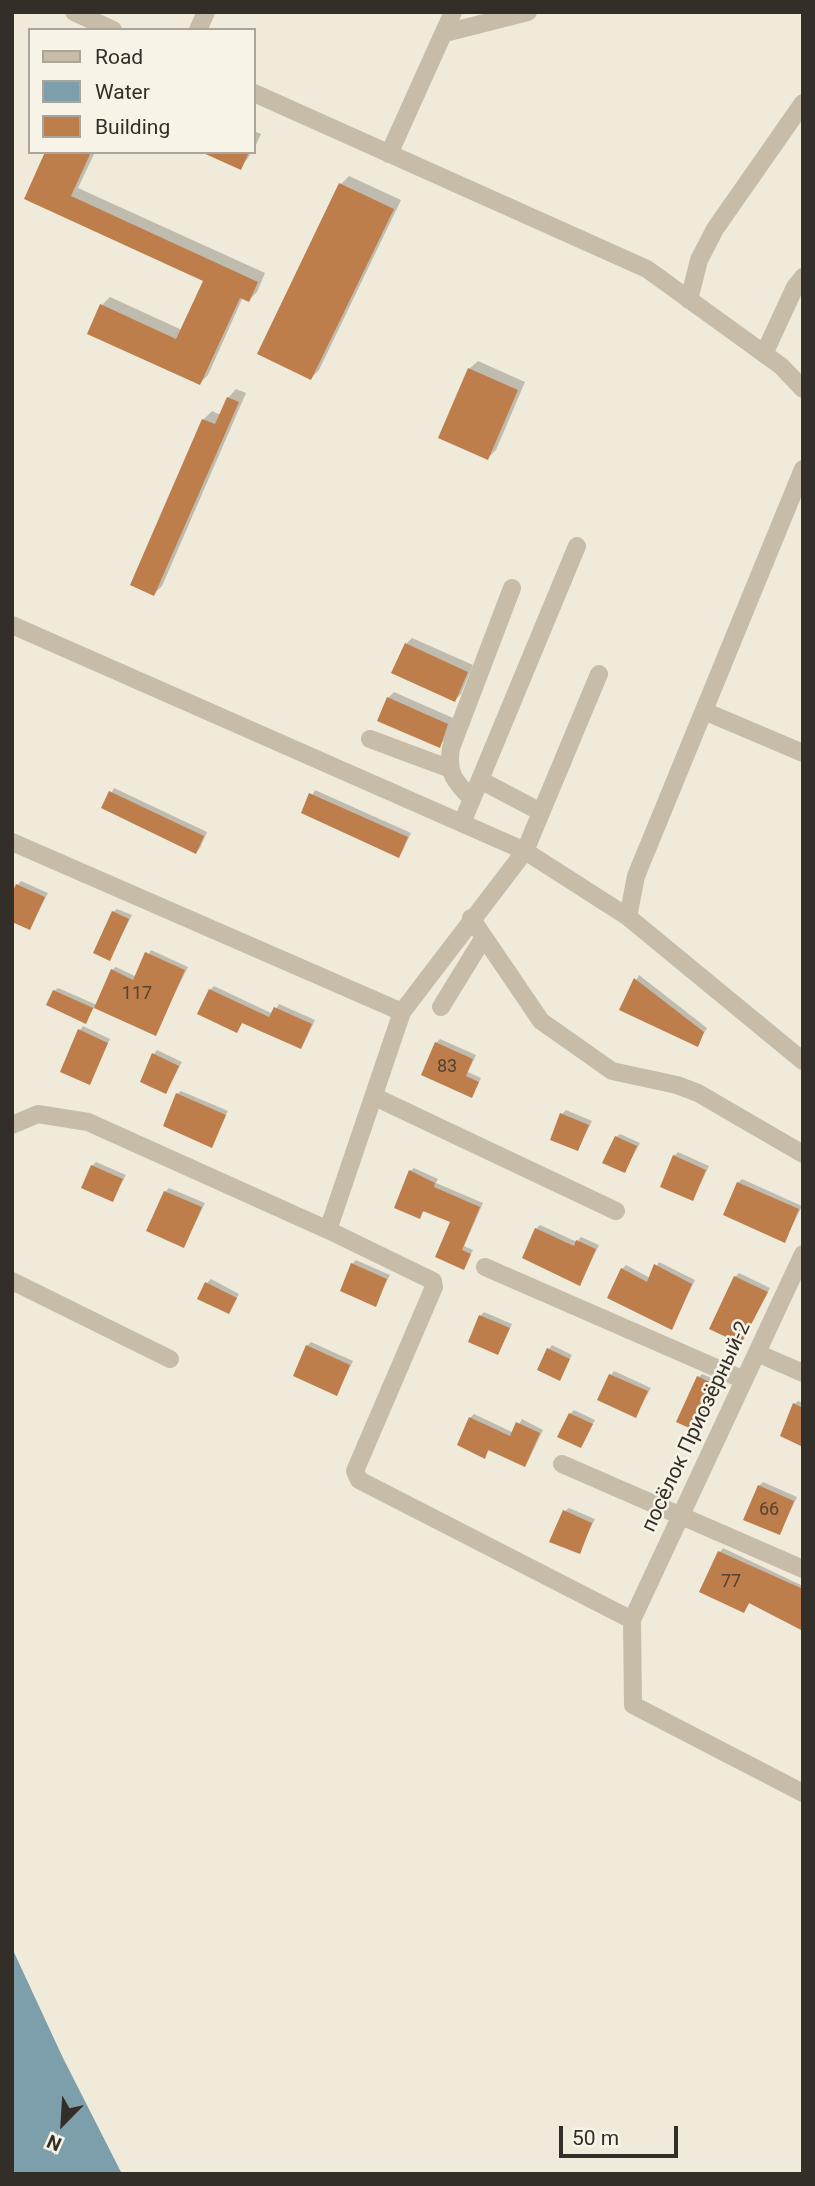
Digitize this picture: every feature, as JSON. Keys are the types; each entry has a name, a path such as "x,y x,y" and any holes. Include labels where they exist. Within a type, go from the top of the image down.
{"street":[{"path":"74,12 109,28"},
{"path":"199,28 206,12"},
{"path":"390,154 453,12"},
{"path":"445,33 528,12"},
{"path":"256,94 647,269 781,366 803,389"},
{"path":"689,300 699,260 715,229 803,103"},
{"path":"764,354 795,287 803,277"},
{"path":"628,917 636,876 803,469"},
{"path":"462,823 577,546"},
{"path":"472,799 453,780 448,768 451,748 512,588"},
{"path":"12,625 525,850 628,917 803,1061"},
{"path":"327,1230 375,1097 402,1012 525,850 599,674"},
{"path":"704,711 803,753"},
{"path":"370,739 448,768"},
{"path":"480,780 541,812"},
{"path":"12,842 402,1012"},
{"path":"471,918 541,1021 612,1071 677,1085 698,1093 803,1154"},
{"path":"442,1007 484,937"},
{"path":"375,1097 616,1211"},
{"path":"12,1125 38,1114 88,1122 433,1281 433,1287 355,1471 359,1480 632,1620 633,1705 803,1793"},
{"name":"посёлок Приозёрный-2","path":"632,1620 801,1262"},
{"path":"485,1267 744,1380"},
{"path":"12,1281 170,1359"},
{"path":"757,1353 803,1373"},
{"path":"562,1464 803,1569"}],"water":[{"path":"12,1948 63,2058 122,2174 12,2174"}],"building":[{"path":"44,154 90,154 71,196 258,282 249,302 240,298 200,385 87,334 100,304 176,339 203,281 24,199"},
{"path":"205,154 248,154 241,170"},
{"path":"339,183 394,209 311,380 257,354"},
{"path":"468,368 518,390 488,460 438,438"},
{"path":"227,397 239,402 154,596 130,585 202,419 215,424"},
{"path":"405,643 468,672 455,702 391,673"},
{"path":"387,697 448,724 440,748 377,721"},
{"path":"109,791 204,836 196,854 101,808"},
{"path":"309,793 408,837 399,858 301,813"},
{"path":"16,884 45,897 30,930 12,922 12,893"},
{"path":"112,911 129,919 110,961 93,953"},
{"path":"145,952 185,970 156,1036 94,1008 111,969 133,980"},
{"path":"634,978 704,1032 698,1047 619,1010"},
{"path":"209,989 269,1017 274,1007 312,1024 301,1049 242,1023 237,1033 197,1014"},
{"path":"53,990 93,1008 86,1024 46,1005"},
{"path":"78,1029 108,1043 90,1085 60,1072"},
{"path":"435,1042 473,1059 466,1076 479,1082 472,1098 421,1075"},
{"path":"152,1053 179,1066 166,1094 140,1082"},
{"path":"176,1093 226,1115 212,1148 163,1126"},
{"path":"560,1113 589,1125 578,1151 550,1140"},
{"path":"615,1136 637,1146 625,1173 602,1163"},
{"path":"673,1155 706,1170 693,1201 660,1187"},
{"path":"91,1165 123,1179 113,1202 81,1188"},
{"path":"409,1170 435,1183 434,1187 480,1207 462,1250 471,1254 464,1270 435,1257 450,1222 423,1211 420,1219 394,1208"},
{"path":"737,1182 799,1209 785,1243 723,1215"},
{"path":"164,1191 202,1207 184,1248 146,1231"},
{"path":"535,1228 574,1246 576,1240 596,1249 580,1286 522,1258"},
{"path":"351,1263 387,1279 376,1307 340,1291"},
{"path":"654,1264 692,1284 672,1330 607,1298 621,1268 647,1282"},
{"path":"734,1276 768,1292 741,1344 709,1329"},
{"path":"205,1282 237,1298 229,1314 197,1299"},
{"path":"479,1315 510,1328 498,1355 468,1342"},
{"path":"306,1345 350,1365 337,1396 293,1376"},
{"path":"547,1348 570,1359 560,1381 537,1370"},
{"path":"609,1374 648,1391 636,1418 597,1400"},
{"path":"697,1376 720,1387 698,1432 676,1422"},
{"path":"793,1403 803,1408 803,1447 780,1436"},
{"path":"569,1413 593,1424 581,1448 557,1437"},
{"path":"469,1417 510,1436 516,1422 540,1433 525,1467 488,1450 485,1459 457,1445"},
{"path":"758,1485 794,1501 780,1535 743,1520"},
{"path":"563,1510 592,1523 580,1554 549,1542"},
{"path":"718,1551 803,1589 803,1631 749,1603 744,1613 699,1592"}]}
